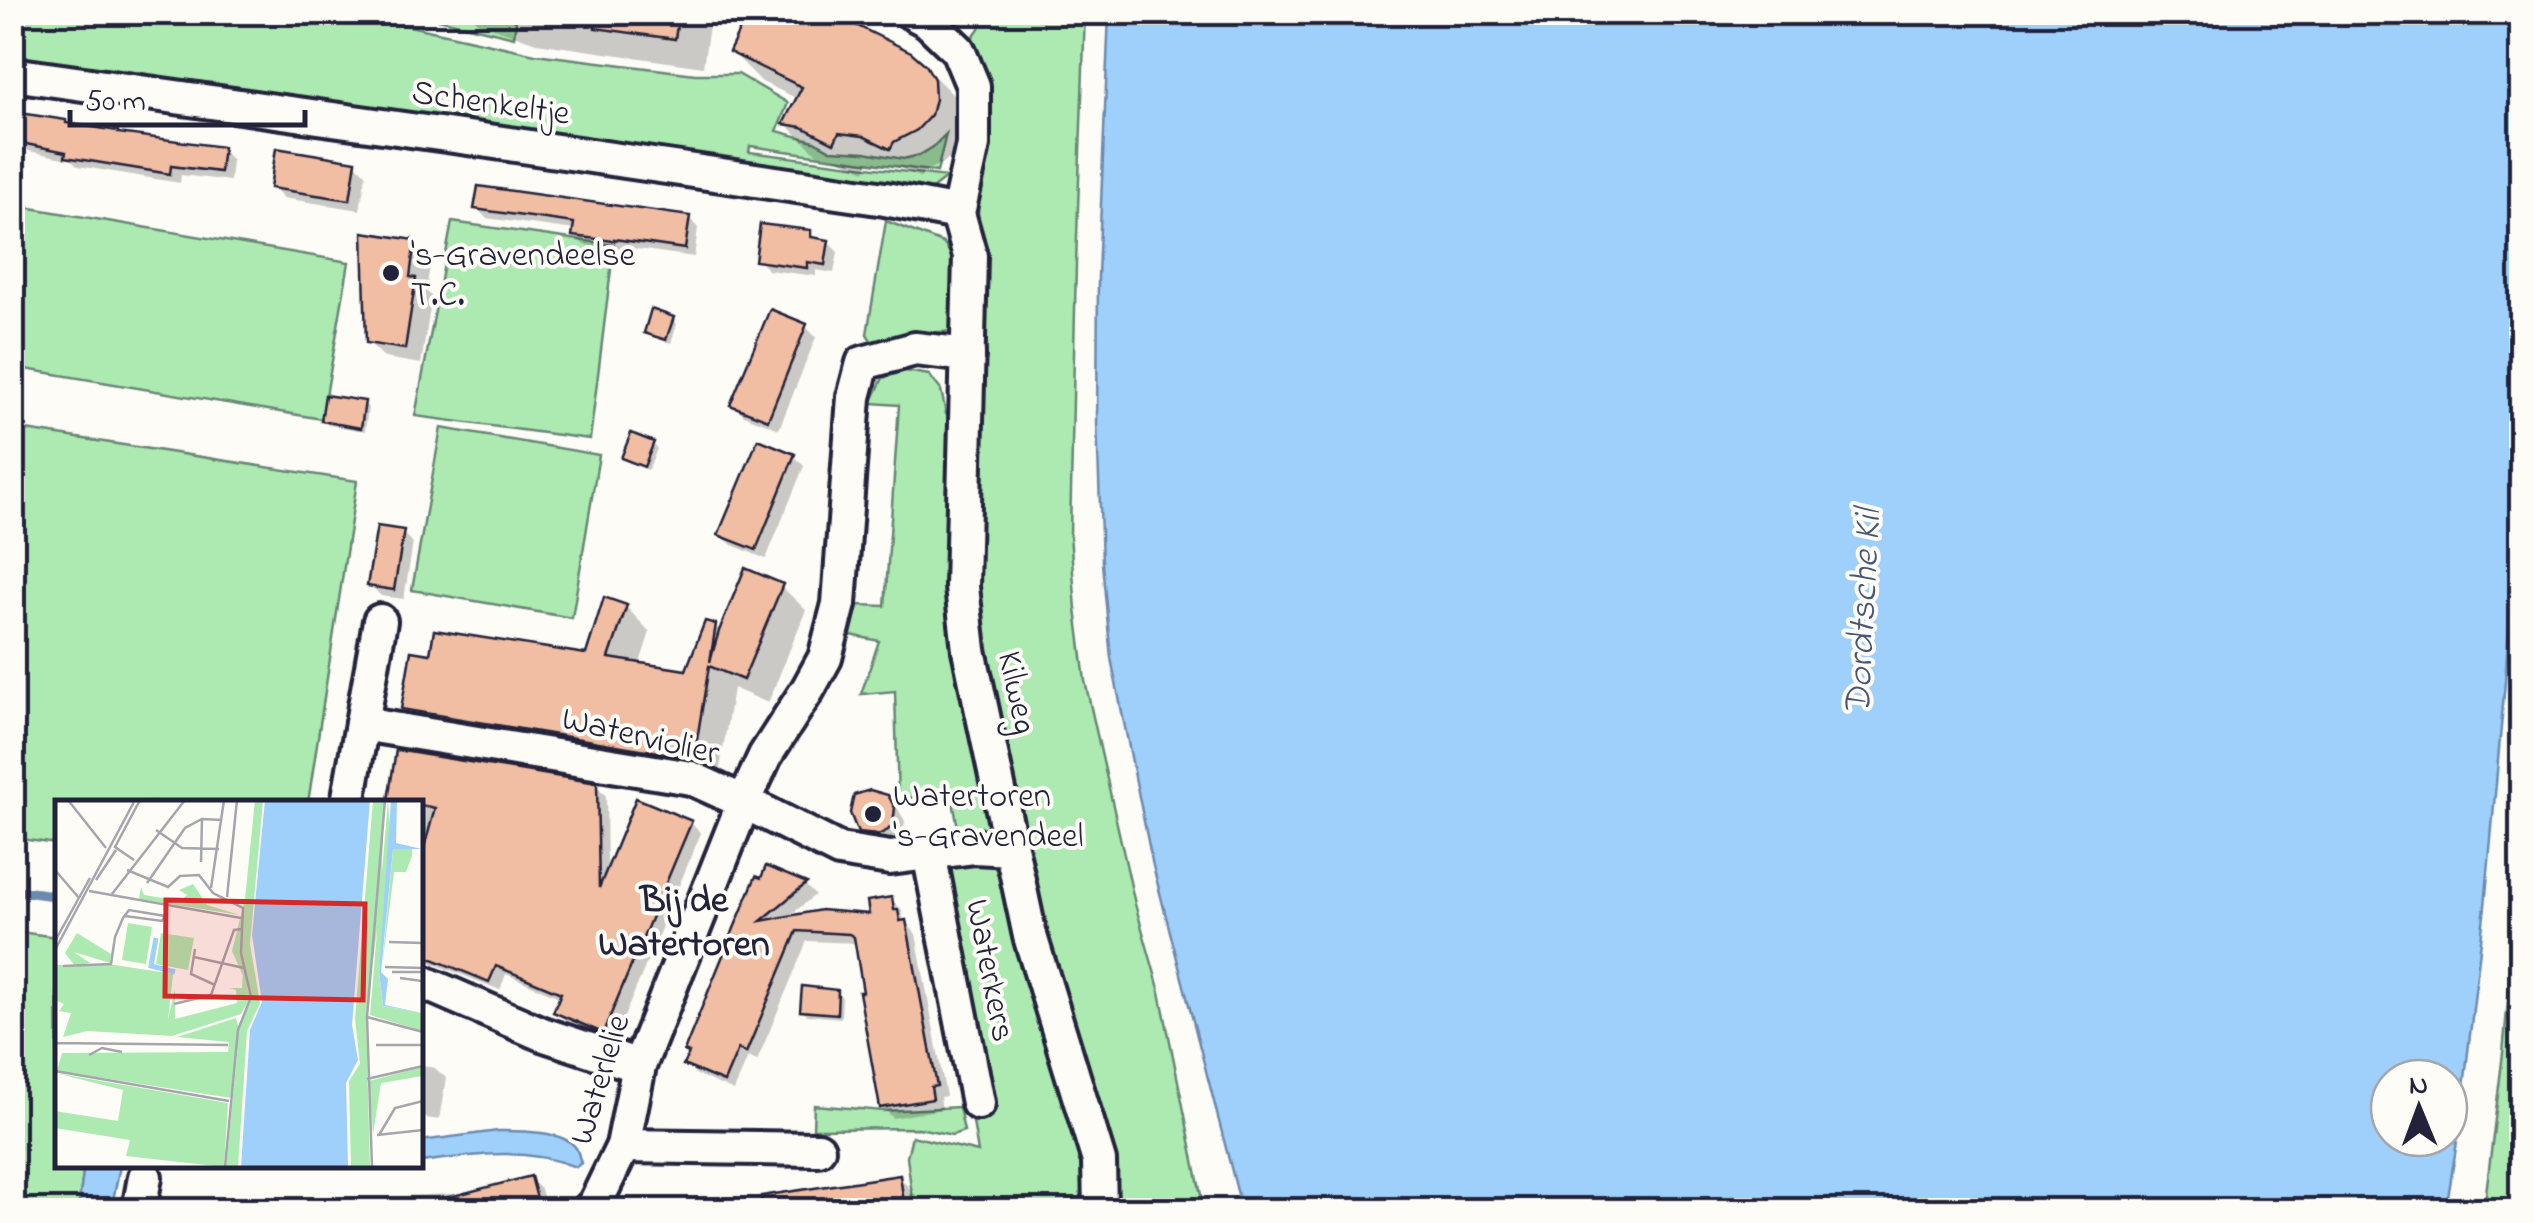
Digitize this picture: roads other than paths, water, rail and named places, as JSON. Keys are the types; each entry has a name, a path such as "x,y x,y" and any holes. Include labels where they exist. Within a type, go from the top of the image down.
{"street":[{"name":"Kilweg","path":"911,12 928,21 958,50 973,86 972,145 958,213 970,256 962,587 969,650 1030,936 1099,1161 1100,1210"},
{"name":"Schenkeltje","path":"12,74 885,199 958,213"},
{"path":"744,802 765,756 825,658 839,604 854,397 863,362 915,349 968,354"},
{"path":"349,800 380,620"},
{"name":"Waterviolier","path":"362,724 690,778 839,850 890,858 975,847 1011,849"},
{"name":"Waterlelie","path":"589,1210 623,1146 639,1066 744,802"},
{"name":"Waterkers","path":"929,852 978,1103"},
{"path":"422,981 542,1034 639,1066"},
{"path":"623,1146 818,1149"},
{"path":"139,1210 146,1177"}],"water":[{"name":"Dordtsche Kil","path":"1109,13 2521,13 2521,455 2505,682 2467,1058 2369,1058 2369,1158 2454,1158 2446,1210 1242,1210 1153,866 1111,658 1102,563 1097,422 1098,276"},
{"path":"498,1131 539,1133 570,1142 581,1163 576,1167 518,1154 422,1162 422,1141"},
{"path":"84,1168 120,1168 111,1210 78,1210"}],"waterway":[{"path":"12,890 55,896"}],"place":[{"name":"'s-Gravendeelse T.C.","path":"391,273"},
{"name":"Watertoren 's-Gravendeel","path":"873,814"}],"district":[{"name":"Bij de Watertoren","path":"684,920"}]}
